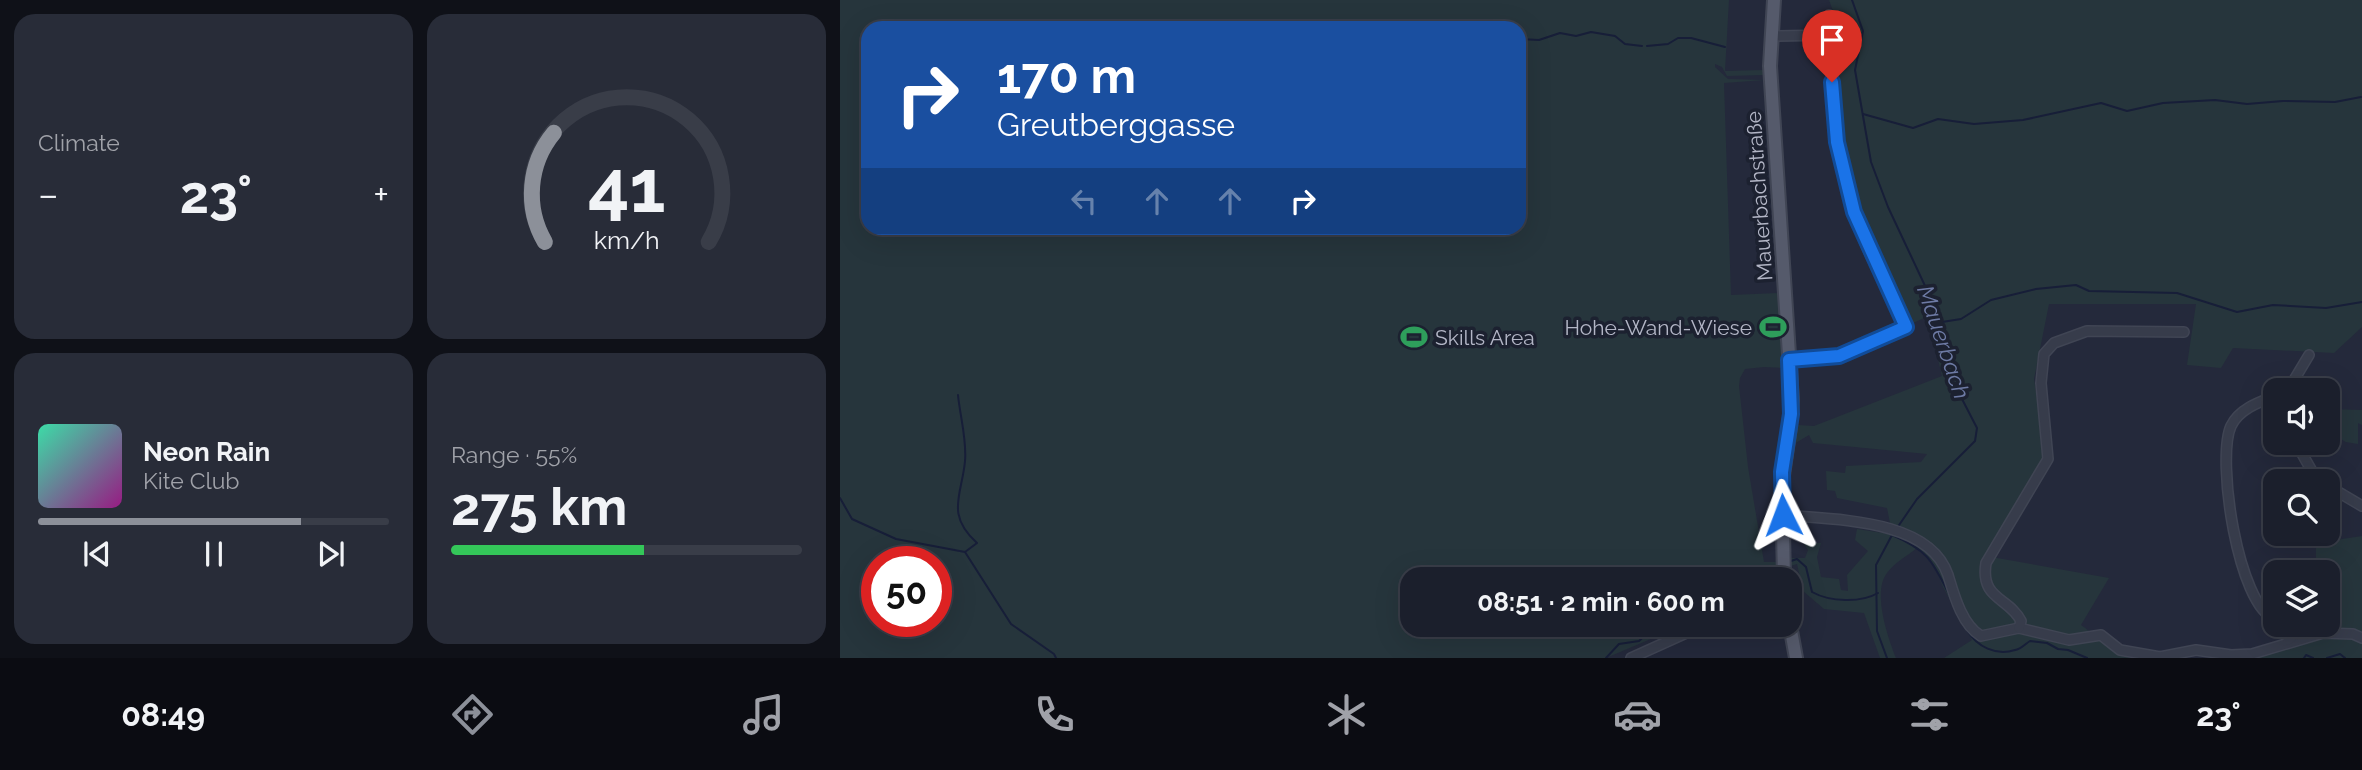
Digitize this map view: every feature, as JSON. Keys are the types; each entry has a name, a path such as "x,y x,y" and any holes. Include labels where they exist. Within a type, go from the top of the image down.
{"main road":[{"name":"Mauerbachstraße","path":"1774,0 1770,66 1791,414 1782,472 1783,567"},
{"path":"1792,637 1796,658"}],"street":[{"path":"1789,360 1839,356 1906,327 1854,212 1837,142 1829,15"},
{"path":"1771,36 1830,35"},
{"path":"2019,628 2021,621 2017,614 2000,602 1988,587 1984,575 1986,562 2048,459 2041,383 2044,354 2054,343 2087,331 2184,332"},
{"path":"2295,378 2308,355"},
{"path":"2263,401 2246,409 2235,419 2226,446 2226,474 2241,561 2249,587 2263,611"},
{"path":"2340,493 2362,506"},
{"path":"1783,515 1885,528 1903,532 1924,544 1942,564 1958,604 1971,627 1981,636 2019,628 2069,640 2101,635 2120,650 2160,657 2196,650 2252,654 2271,650 2292,637"},
{"path":"2284,643 2323,634 2353,634 2362,638"},
{"path":"1631,658 1677,637"}],"shaded area":[{"path":"840,0 1729,0 1725,71 1763,70 1764,75 1727,76 1722,67 1715,64 1715,67 1728,79 1765,80 1724,83 1731,295 1778,293 1783,368 1745,369 1739,386 1748,467 1764,562 1777,562 1777,567 1400,567 1400,637 1655,637 1606,658 840,658"},
{"path":"1829,0 2362,0 2362,327 2334,353 2233,348 2221,368 2187,365 2196,304 2049,304 2034,379 2046,458 1986,556 2109,578 2081,625 2123,656 2137,658 1944,658 1972,640 1934,565 1917,548 1893,566 1883,581 1883,615 1896,658 1880,658 1864,613 1824,609 1803,591 1802,567 1798,567 1797,564 1787,567 1787,558 1805,558 1808,550 1800,538 1803,536 1814,543 1821,543 1817,557 1821,577 1839,579 1841,590 1848,591 1847,575 1868,551 1855,540 1857,529 1896,535 1900,528 1890,523 1887,508 1837,498 1835,491 1827,490 1826,471 1845,473 1846,466 1921,462 1927,454 1813,443 1809,435 1794,444 1798,425 1814,426 1942,376 1929,322 1926,317 1909,325 1905,320 1856,210 1853,181 1845,162 1836,120 1833,11"},
{"path":"2340,409 2362,410 2362,425 2358,423 2358,444 2340,439"},
{"path":"2362,536 2362,658 2216,658 2272,654 2297,637 2340,637 2340,560 2316,560 2316,546 2340,546 2340,539"}],"waterway":[{"name":"Mauerbach","path":"1852,0 1863,31 1855,70 1871,162 1888,207 1942,322 1962,399 1977,428 1975,441 1917,499 1897,528"},
{"path":"1526,39 1539,40 1560,33 1576,36 1591,32 1615,36 1625,44 1642,46"},
{"path":"1647,46 1668,44 1678,38 1691,38 1725,47"},
{"path":"1863,114 1913,128 1938,119 1974,124 2023,120 2101,103 2127,111 2163,103 2215,100 2247,104 2283,101 2335,102 2361,97"},
{"path":"1942,322 1961,319 1991,300 2036,289 2076,285 2089,291 2177,293 2237,312 2273,305 2326,308 2362,302"},
{"path":"958,395 965,453 958,513 967,533 977,543 965,552 1011,624 1056,658"},
{"path":"840,498 852,519 896,539 965,552"},
{"path":"1892,535 1916,547 1930,560 1952,600"},
{"name":"Mauerbach","path":"1887,658 1877,631 1876,565 1892,535"},
{"path":"1788,562 1797,559 1806,567 1812,592 1819,595 1854,600 1878,593"},
{"path":"1967,630 1976,641 1994,651 2008,652 2030,641 2047,643 2087,658"},
{"path":"1606,658 1619,644 1639,641 1643,637"},
{"path":"2327,658 2340,654 2345,658"},
{"path":"2304,658 2306,655 2313,658"}],"place":[{"name":"Hohe-Wand-Wiese","path":"1773,327"},
{"name":"Skills Area","path":"1414,337"}],"route":[{"path":"1783,515 1782,472 1791,414 1789,360 1839,356 1906,327 1854,212 1837,142 1832,82"}]}
